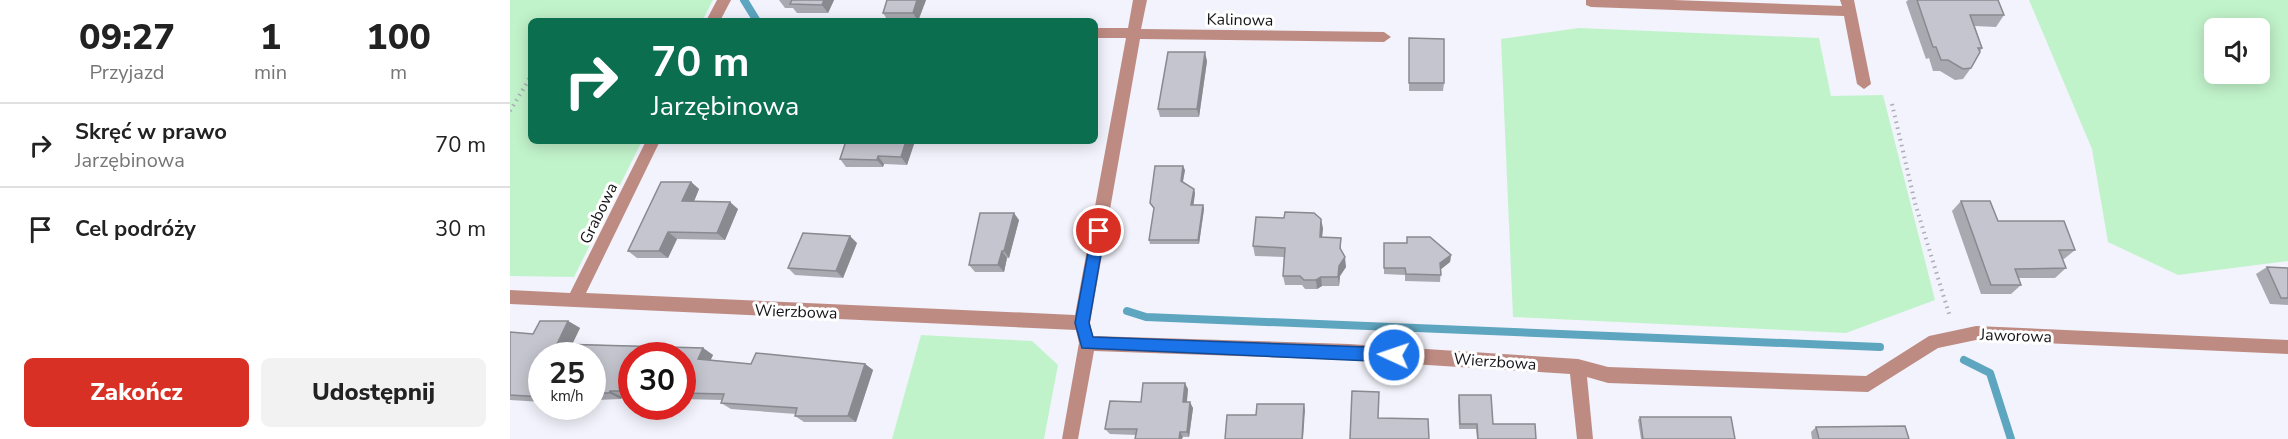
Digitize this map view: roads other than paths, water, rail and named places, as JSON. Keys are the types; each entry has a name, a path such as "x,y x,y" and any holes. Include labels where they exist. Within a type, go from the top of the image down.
{"street":[{"path":"714,18 723,0"},
{"path":"1070,439 1087,343 1082,323 1140,0"},
{"path":"1591,2 1848,5 1864,84"},
{"name":"Kalinowa","path":"1098,33 1384,38"},
{"name":"Grabowa","path":"574,301 652,144"},
{"name":"Wierzbowa","path":"510,297 1082,323"},
{"name":"Jaworowa","path":"1578,368 1608,375 1868,384 1935,341 1976,333 2288,347"},
{"name":"Wierzbowa","path":"1087,343 1349,352 1578,368"},
{"path":"1578,368 1585,439"}],"waterway":[{"path":"744,0 755,18"},
{"path":"1127,311 1146,317 1880,347"},
{"path":"1964,360 1990,373 2011,439"}]}
